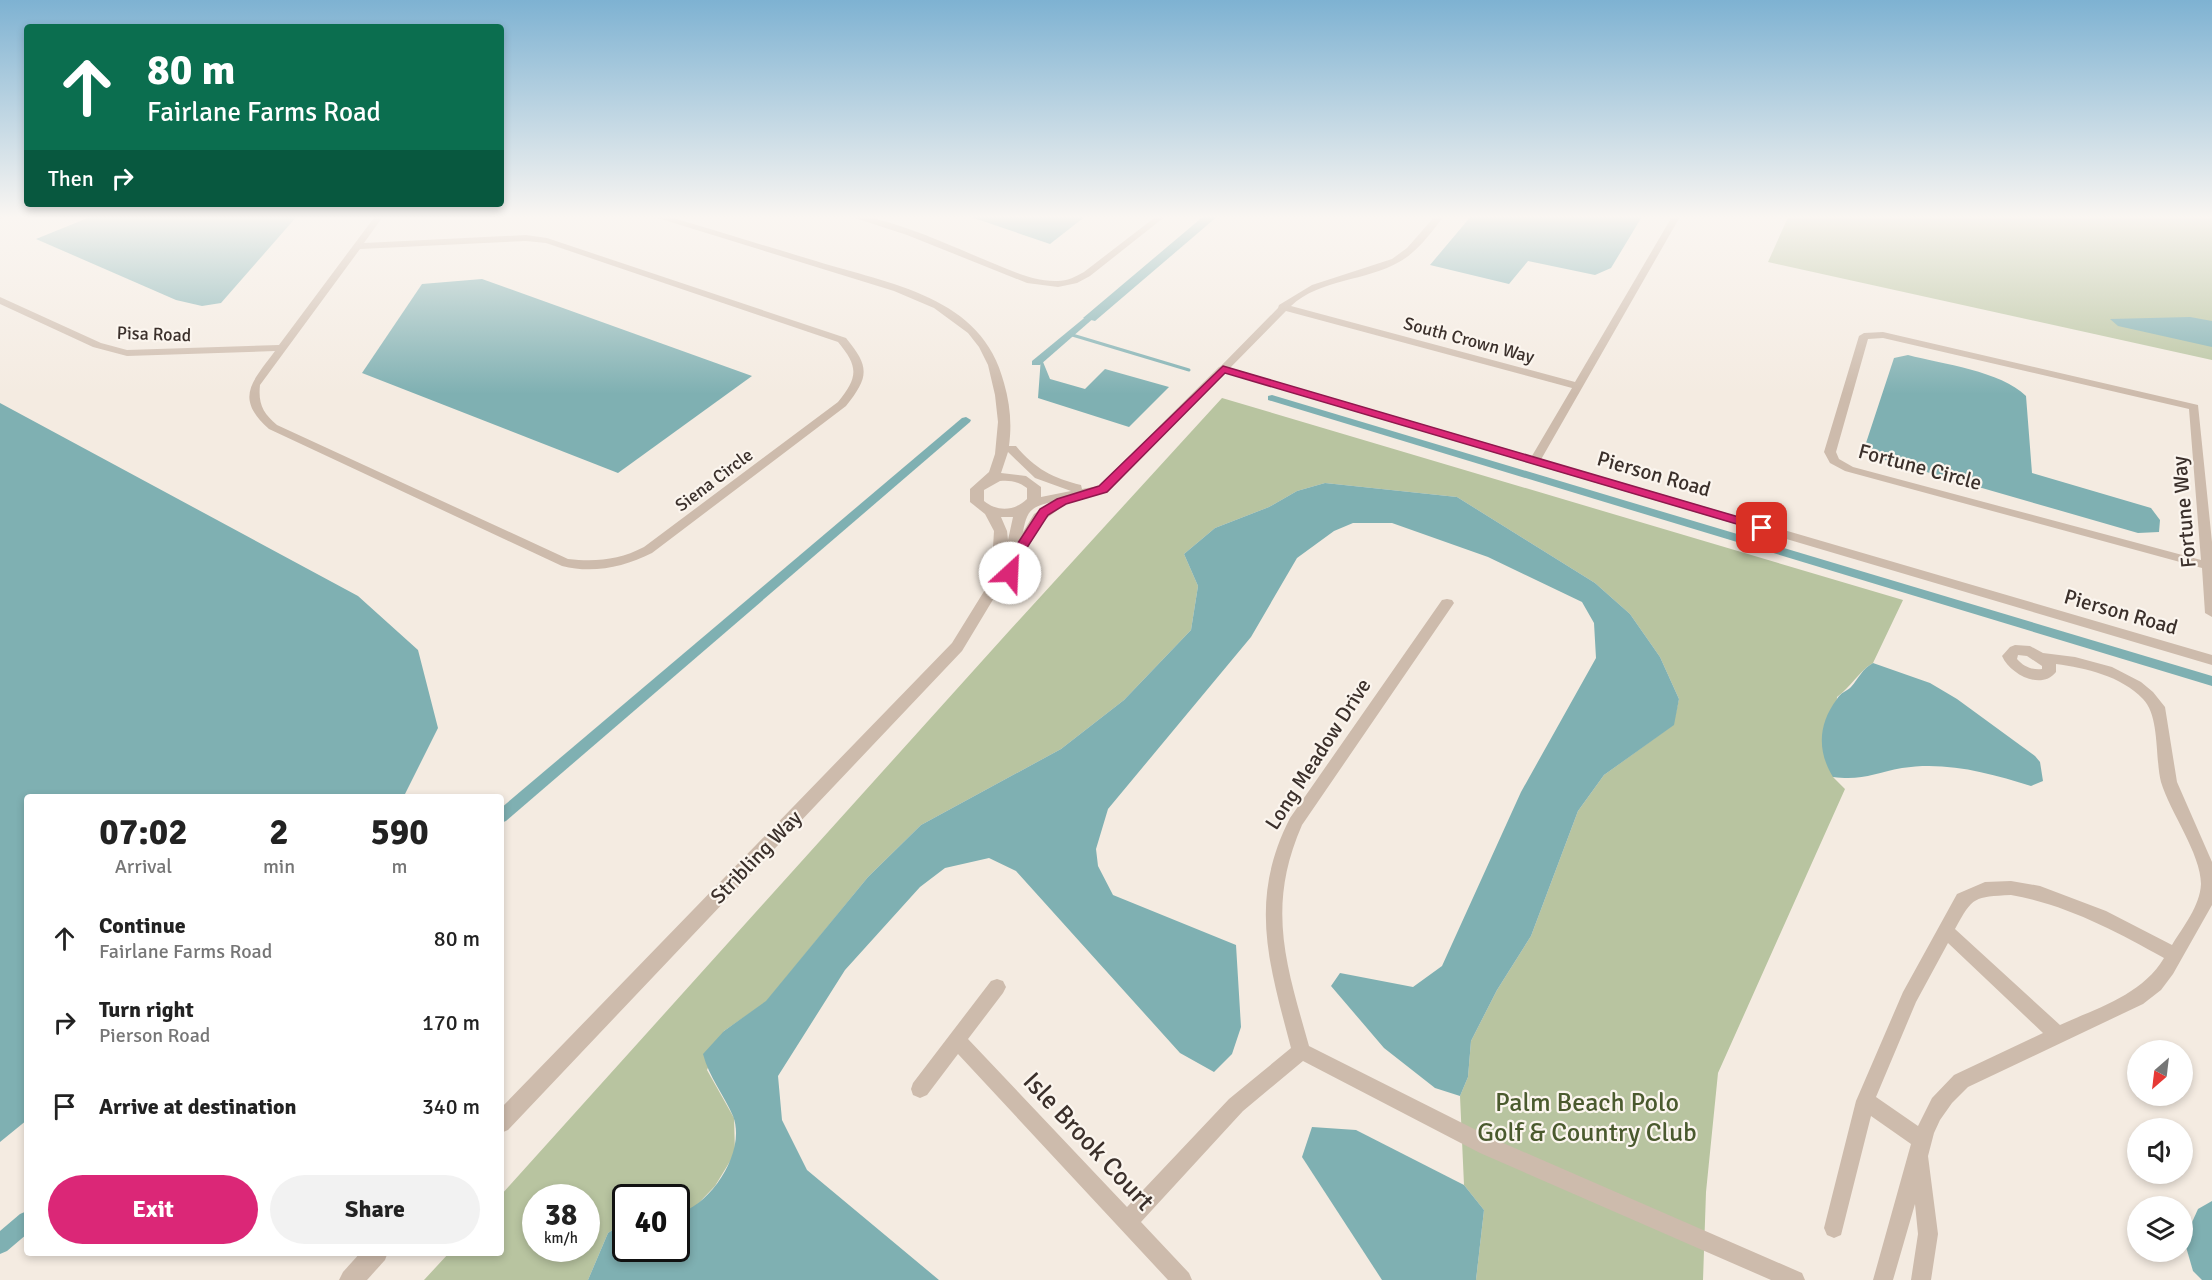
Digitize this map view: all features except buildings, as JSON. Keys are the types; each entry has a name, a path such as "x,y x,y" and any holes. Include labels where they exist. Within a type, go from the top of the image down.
{"street":[{"name":"Siena Circle","path":"336,275 255,385 252,401 258,414 273,427 566,563 597,567 629,560 648,550 842,404 857,386 860,376 858,358 842,340 647,275"},
{"path":"850,275 910,293 933,303 973,332 986,348 996,368 1005,420 1002,458 991,479"},
{"path":"1014,275 1030,281 1058,284 1085,275"},
{"path":"1223,369 1282,307 1315,287 1353,275"},
{"path":"1535,461 1642,275"},
{"name":"Pisa Road","path":"0,300 97,345 128,353 281,348"},
{"name":"South Crown Way","path":"1282,307 1578,386"},
{"name":"Fortune Circle","path":"2194,407 1883,335 1869,334 1864,336 1830,452 1834,461 1849,469 2208,566"},
{"name":"Pierson Road","path":"1223,369 2212,660"},
{"name":"Stribling Way","path":"504,1120 957,647 998,580 1010,573 1011,566 1038,518 1079,491 1103,489 1223,369"},
{"name":"Fortune Way","path":"2194,407 2212,613"},
{"path":"1005,420 1011,430 1014,467 1036,491 1018,522 1011,566"},
{"path":"1012,449 1035,475 1079,491"},
{"path":"1005,476 1055,489 1079,491 1006,513 991,512 980,506 975,498 980,485 991,479 1005,476"},
{"name":"Stribling Way","path":"991,512 1002,527 1003,535 996,570 998,580"},
{"name":"Long Meadow Drive","path":"1301,1051 1272,929 1274,880 1281,854 1296,822 1447,603"},
{"path":"1883,1280 1920,1147 1941,1101 1961,1081 2137,998 2155,984 2203,908 2209,885 2207,869 2169,782 2158,707 2146,693 2127,681 2079,663 2044,658"},
{"path":"1834,1228 1865,1101 1909,998 1963,899 1970,894 1996,887 2018,888 2054,898 2175,955"},
{"path":"1946,931 2058,1035"},
{"path":"920,1089 997,987"},
{"name":"Isle Brook Court","path":"956,1039 1182,1280"},
{"path":"1128,1221 1236,1105 1301,1051 1496,1150 1796,1280"},
{"path":"1865,1101 1920,1147 1928,1234 1921,1280"},
{"path":"351,1280 373,1256"}],"green space":[{"path":"1826,275 2212,275 2212,360"},
{"name":"Palm Beach Polo Golf & Country Club","path":"1222,398 1903,600 1873,663 1837,697 1833,777 1845,789 1718,1073 1706,1192 1703,1280 1476,1280 1484,1210 1464,1185 1460,1096 1468,1077 1471,1041 1497,990 1531,936 1578,811 1604,775 1673,725 1679,699 1660,657 1630,614 1595,583 1457,497 1325,483 1297,491 1269,507 1215,528 1184,554 1198,586 1191,630 1124,700 1061,749 921,825 868,877 766,1002 724,1031 707,1070 734,1118 735,1153 715,1186 692,1210 690,1211 690,1184 612,1184 612,1230 608,1233 600,1252 600,1184 522,1184 522,1262 596,1262 588,1280 424,1280 446,1256 504,1256 504,1192"}],"water":[{"path":"118,275 246,275 221,303 202,306 176,300"},
{"path":"1134,275 1149,275 1095,321 1083,318"},
{"path":"1470,275 1517,275 1509,284"},
{"path":"482,279 752,376 618,473 362,373 422,284"},
{"path":"2190,317 2212,321 2212,347 2118,326 2110,319"},
{"path":"1908,355 1987,374 2015,387 2026,396 2032,473 2151,508 2160,520 2159,532 2138,533 1878,458 1865,446 1894,358"},
{"path":"1041,357 1050,379 1085,389 1105,369 1169,387 1129,427 1038,398"},
{"path":"0,403 358,596 418,650 438,728 405,794 24,794 24,1122 0,1142"},
{"path":"1325,483 1457,497 1595,583 1630,614 1660,657 1679,699 1674,725 1604,775 1578,811 1531,936 1497,990 1471,1041 1468,1077 1460,1096 1435,1088 1384,1048 1331,986 1340,973 1413,987 1442,966 1521,792 1596,658 1594,623 1582,602 1488,557 1392,523 1353,523 1334,531 1297,558 1251,637 1108,809 1096,849 1098,866 1113,895 1236,945 1241,1027 1232,1054 1214,1072 1180,1053 1016,871 989,858 945,868 920,887 845,970 778,1076 782,1120 807,1170 939,1280 588,1280 596,1262 600,1262 600,1252 608,1233 612,1230 612,1262 690,1262 690,1208 702,1200 723,1176 735,1145 736,1130 733,1116 703,1054 724,1031 766,1001 868,877 921,825 1061,749 1124,700 1191,630 1198,586 1184,554 1215,528 1269,507 1297,491"},
{"path":"1873,663 1930,683 1957,699 2035,756 2040,762 2043,781 2031,786 1984,773 1935,766 1902,768 1860,777 1833,777 1822,747 1826,718 1838,697 1851,687 1863,671"},
{"path":"1312,1127 1356,1130 1464,1185 1484,1210 1476,1280 1382,1280 1302,1157"},
{"path":"2212,1201 2212,1280 2202,1280 2193,1271 2190,1262 2193,1262 2193,1220 2198,1209"}],"waterway":[{"path":"1036,363 1100,308"},
{"path":"1069,334 1189,370"},
{"path":"1272,398 2212,681"},
{"path":"504,814 966,420"},
{"path":"0,1244 24,1224"}],"route":[{"path":"1010,573 1011,566 1022,546 1044,512 1062,501 1103,489 1223,369 1762,528"}]}
